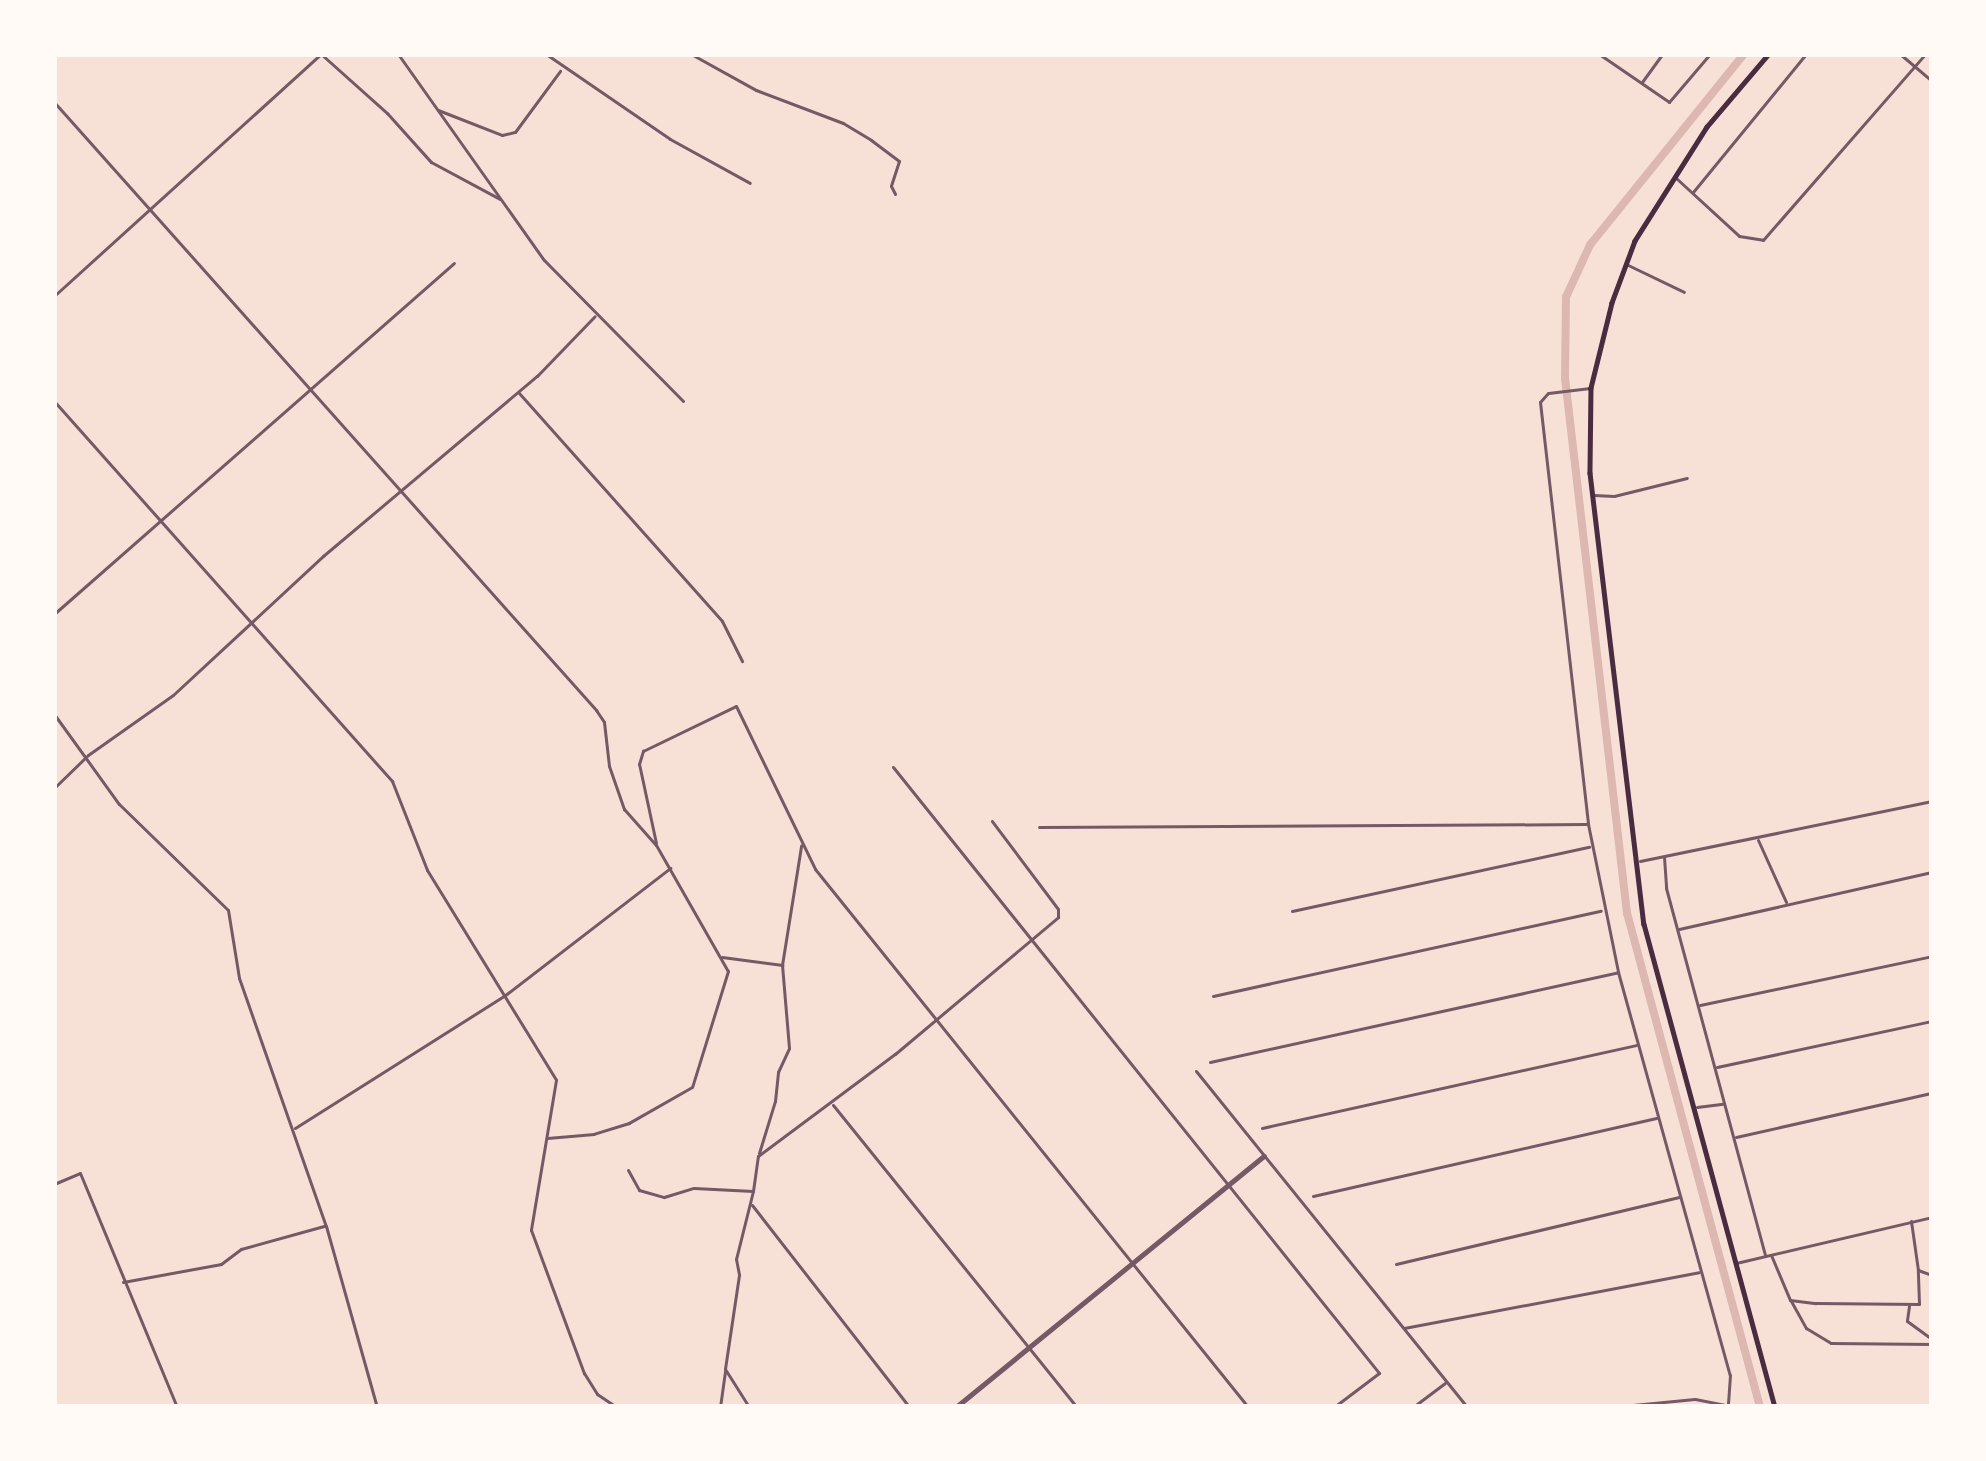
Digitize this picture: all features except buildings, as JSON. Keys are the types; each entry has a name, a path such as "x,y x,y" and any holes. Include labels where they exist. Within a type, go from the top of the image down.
{"main road":[{"path":"1769,54 1707,128 1626,265 1592,388 1593,495 1644,924 1775,1407"}],"street":[{"path":"54,296 321,54 387,113 431,162 500,199"},
{"path":"398,54 544,260 683,401"},
{"path":"546,54 561,70 750,182"},
{"path":"692,54 756,91 843,123 871,140 899,161 891,186 895,194"},
{"path":"1599,54 1669,102 1710,54"},
{"path":"1641,83 1663,54"},
{"path":"1692,194 1806,54"},
{"path":"1900,54 1932,81"},
{"path":"1676,178 1739,236 1763,240 1924,54"},
{"path":"436,110 502,135 514,132 561,70"},
{"path":"54,103 596,710 604,722 616,791 656,845 728,971 692,1087 629,1123 594,1134 547,1138"},
{"path":"54,614 454,263"},
{"path":"1626,265 1684,292"},
{"path":"54,788 88,755 146,717 252,625 518,392 595,316"},
{"path":"1592,388 1549,393 1540,402 1591,846 1656,1118 1730,1375 1728,1406 1695,1399 1612,1407"},
{"path":"518,392 722,621 742,661"},
{"path":"54,401 392,781 427,870 556,1080 531,1230 584,1373 597,1394 616,1407"},
{"path":"1593,495 1614,496 1687,478"},
{"path":"656,845 639,764 643,751 736,706 814,869 1248,1407"},
{"path":"54,714 88,755 118,804 227,910 250,1009 326,1226 377,1407"},
{"path":"892,767 1379,1373 1334,1407"},
{"path":"1635,862 1932,801"},
{"path":"758,1156 832,1103 1058,917 1058,909 992,821"},
{"path":"1039,827 1588,824"},
{"path":"1757,839 1787,904"},
{"path":"720,1407 739,1274 736,1259 752,1204 758,1156 776,1101 778,1072 789,1048 782,965 802,844"},
{"path":"1292,911 1591,846"},
{"path":"1664,857 1678,929 1734,1137 1768,1255 1790,1300 1806,1328 1831,1343 1932,1342"},
{"path":"294,1129 504,996 670,868"},
{"path":"1678,929 1932,872"},
{"path":"1213,996 1603,911"},
{"path":"720,956 782,965"},
{"path":"1698,1006 1932,956"},
{"path":"1210,1062 1618,972"},
{"path":"1715,1067 1932,1021"},
{"path":"1262,1128 1638,1044"},
{"path":"1196,1071 1467,1407"},
{"path":"1734,1137 1932,1094"},
{"path":"832,1103 1077,1407"},
{"path":"1694,1108 1725,1103"},
{"path":"1313,1196 1656,1118"},
{"path":"956,1407 1264,1156"},
{"path":"628,1170 639,1190 664,1197 694,1188 753,1191"},
{"path":"54,1183 80,1173 177,1407"},
{"path":"1396,1264 1680,1197"},
{"path":"752,1204 909,1407"},
{"path":"1736,1263 1932,1217"},
{"path":"1790,1300 1909,1306 1922,1298 1911,1221"},
{"path":"123,1282 221,1264 241,1249 326,1226"},
{"path":"1918,1270 1932,1275"},
{"path":"1404,1328 1701,1272"},
{"path":"1909,1306 1907,1321 1932,1342"},
{"path":"725,1369 749,1407"},
{"path":"1413,1407 1446,1382"},
{"path":"1812,1407 1869,1407"}],"waterway":[{"path":"1744,54 1590,245 1566,297 1565,378 1627,913 1760,1407"}]}
